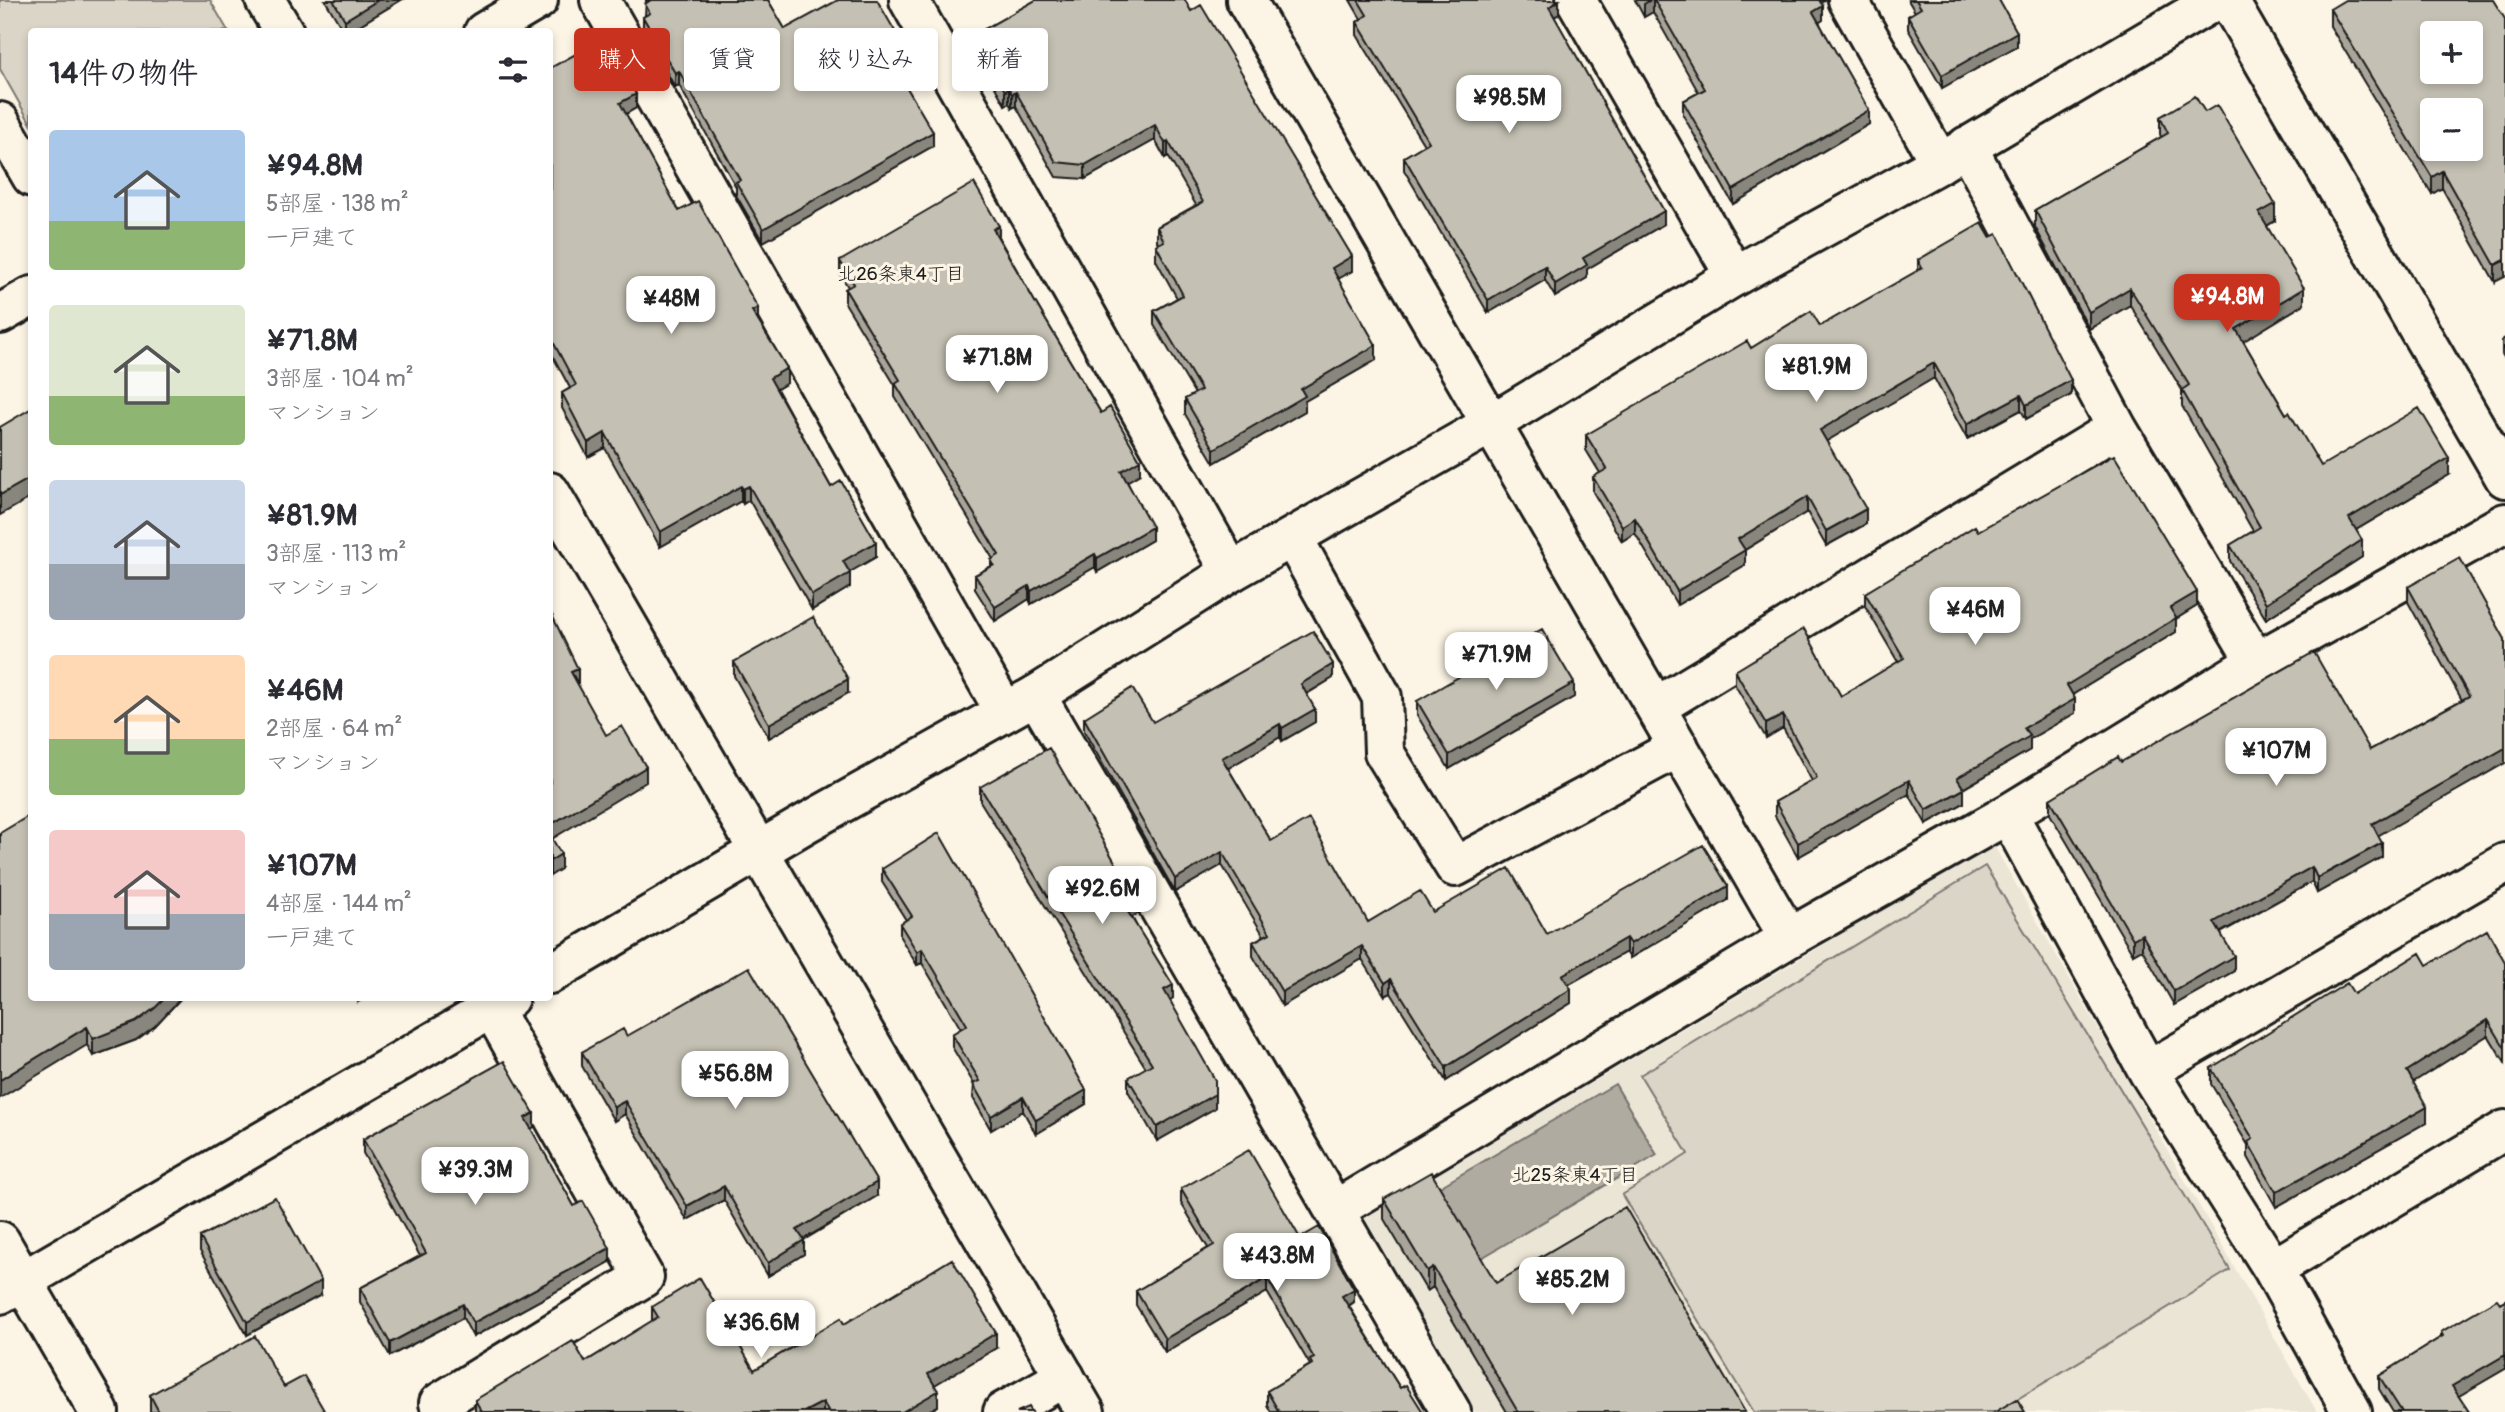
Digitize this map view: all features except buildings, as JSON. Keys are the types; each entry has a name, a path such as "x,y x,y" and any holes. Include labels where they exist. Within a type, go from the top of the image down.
{"street":[{"path":"265,0 282,28"},
{"path":"491,28 538,0"},
{"path":"600,0 1021,704 1335,1210 1451,1412"},
{"path":"909,0 1231,572"},
{"path":"1246,0 1789,938"},
{"path":"1576,0 1735,276"},
{"path":"1848,0 1953,155 2256,662"},
{"path":"553,972 1021,704 1231,572 1491,424 1735,276 1953,155 2216,0"},
{"path":"2228,0 2505,478"},
{"path":"0,122 28,170"},
{"path":"0,314 28,298"},
{"path":"1656,707 2117,428"},
{"path":"553,497 757,853 1085,1412"},
{"path":"1335,1210 1789,938 2008,814 2256,662 2505,523"},
{"path":"1293,538 1382,697 1384,752 1455,867 1679,747"},
{"path":"2008,814 2148,1071 2273,1269 2352,1412"},
{"path":"2148,1071 2505,863"},
{"path":"11,1287 500,1002 644,1277 439,1403 445,1412"},
{"path":"2273,1269 2505,1130"},
{"path":"0,1241 11,1287 99,1412"},
{"path":"1003,1412 1065,1377"}],"shaded area":[{"path":"0,0 210,0 226,28 28,28 28,119 0,69"},
{"path":"1993,844 2317,1412 1475,1412 1365,1218"},
{"path":"1985,866 2230,1270 1996,1412 1754,1412 1622,1195 1688,1154 1640,1075"},
{"path":"1615,1084 1657,1155 1473,1263 1431,1192"}],"district":[{"name":"北26条東4丁目","path":"901,274"},
{"name":"北25条東4丁目","path":"1575,1175"}]}
